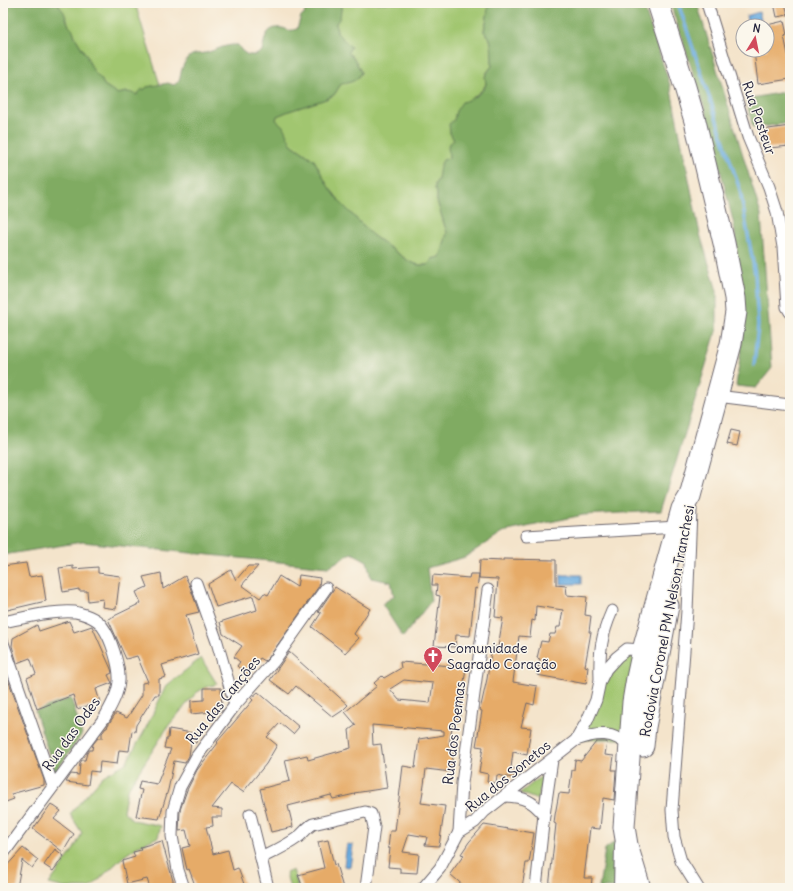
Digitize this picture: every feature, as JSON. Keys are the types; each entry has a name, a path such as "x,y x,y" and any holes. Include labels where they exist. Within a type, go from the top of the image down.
{"highway":[{"name":"Rodovia Coronel PM Nelson Tranchesi","path":"652,888 642,861 636,825 637,798 645,727 690,503 731,344 736,312 734,288 695,121 658,3"},
{"name":"Rodovia Coronel PM Nelson Tranchesi","path":"640,888 627,845 624,827 631,747 633,702 637,678 635,649 650,626 682,509 690,503"},
{"path":"635,649 648,658 649,662 645,727"}],"main road":[{"path":"622,888 624,827"}],"street":[{"name":"Rua Pasteur","path":"707,3 748,137 769,187 777,212 783,248 787,307 790,312"},
{"path":"717,396 790,405"},
{"path":"690,503 687,611 672,810 674,837 681,861 698,888"},
{"path":"526,536 677,527"},
{"path":"196,582 217,642 235,705"},
{"name":"Rua das Canções","path":"184,888 178,870 172,836 175,800 180,788 197,756 235,705 274,661 326,588"},
{"name":"Rua dos Poemas","path":"459,832 462,783 488,590"},
{"name":"Rua dos Sonetos","path":"423,888 440,868 459,832 475,822 484,812 576,740 587,721 596,700 600,681 601,647 606,625 612,611"},
{"name":"Rua das Odes","path":"3,622 62,612 76,612 87,615 102,625 116,657 119,670 117,694 104,717 3,854"},
{"path":"3,643 53,786"},
{"name":"Rua dos Sonetos","path":"600,681 606,669 617,657 635,649"},
{"path":"576,740 590,735 604,734 621,739 631,747"},
{"path":"536,888 544,814 552,760"},
{"path":"506,796 517,796 527,800 536,805 544,814"},
{"path":"261,858 300,836 307,827 313,824 360,812 368,813 372,816 374,827 366,888"},
{"path":"250,814 268,888"}],"green space":[{"path":"3,3 60,3 59,6 64,12 69,26 73,30 75,37 94,72 101,79 104,85 118,94 128,92 137,95 142,89 144,90 147,87 168,83 174,85 177,83 185,61 194,54 205,53 225,46 238,45 242,51 248,55 256,55 262,51 265,38 272,29 297,29 301,16 304,15 305,10 303,3 341,3 340,18 336,23 337,33 351,47 348,52 355,60 361,72 358,78 348,83 341,84 334,95 277,116 276,120 283,126 291,144 314,160 328,186 342,204 372,235 410,262 419,265 428,265 432,259 440,257 447,233 437,201 435,184 438,179 440,166 443,160 449,158 448,145 454,140 450,133 449,124 454,120 456,111 462,102 473,98 483,90 486,84 485,77 492,66 491,42 484,32 489,3 641,3 645,10 670,85 700,234 717,291 717,329 661,511 583,515 503,532 465,557 427,568 431,601 403,637 382,604 394,596 391,582 371,578 367,561 352,553 328,567 82,542 3,555"},
{"path":"60,3 135,3 160,85 147,87 137,95 126,92 118,94 104,85 101,79 94,73 86,55 75,37 73,30 69,26 59,6"},
{"path":"341,3 489,3 484,32 489,36 491,42 492,66 487,72 485,77 486,84 482,90 456,111 450,133 454,140 449,158 439,174 435,184 437,201 447,233 440,257 432,259 428,265 419,265 410,262 372,235 342,204 328,186 314,160 291,144 276,120 277,116 334,95 341,84 353,81 361,72 355,60 348,52 350,46 337,33 336,23 341,10"},
{"path":"670,3 697,3 761,215 772,368 756,388 736,386 745,320 734,225 706,112"},
{"path":"790,91 790,123 753,128 746,99"},
{"path":"643,650 621,739 576,740 617,657"},
{"path":"201,658 217,684 204,688 196,693 169,725 127,790 123,811 133,820 161,826 158,837 140,845 124,856 90,888 65,888 49,884 74,849 82,833 70,814 103,776 126,763 144,732 166,686"},
{"path":"71,698 82,734 55,773 35,711"},
{"path":"543,775 538,800 520,793"},
{"path":"616,841 617,888 599,888 605,849"},
{"path":"293,870 298,886 290,888 286,873"}],"water":[{"path":"759,12 760,18 746,18 746,16"},
{"path":"561,575 581,575 581,584 561,584"},
{"path":"347,844 353,845 350,867 344,866"}],"building":[{"path":"774,3 785,3 788,15 777,17"},
{"path":"784,21 787,35 784,36 790,64 790,79 758,84 755,58 775,58 775,23"},
{"path":"790,126 790,146 769,148 761,130"},
{"path":"731,430 740,432 737,446 727,444"},
{"path":"503,559 556,560 556,585 566,586 567,595 587,597 585,615 591,616 589,632 591,632 585,666 588,667 586,684 537,675 540,659 537,658 541,641 548,642 550,634 555,634 557,627 560,627 563,610 536,606 535,621 532,620 530,637 519,636 513,682 537,686 534,705 527,703 521,727 531,728 527,755 513,752 511,768 520,770 512,778 497,775 496,783 487,782 488,774 479,772 483,747 476,746 482,711 480,710 492,646 498,647 503,618 495,617 498,579 479,578 480,560 503,561"},
{"path":"26,563 29,577 42,575 46,601 3,611 3,566"},
{"path":"73,566 73,569 98,567 98,573 120,576 116,609 102,607 103,599 88,601 87,591 79,591 79,589 63,592 59,568"},
{"path":"248,566 258,566 242,585 260,598 264,593 268,595 279,576 297,587 299,575 320,578 319,586 269,657 265,661 260,658 247,675 237,666 240,662 234,657 242,646 223,634 220,622 257,610 253,596 216,607 208,584 231,570 236,580"},
{"path":"161,573 163,589 185,576 189,584 199,612 186,615 198,654 162,665 166,677 159,679 159,695 155,695 136,725 135,732 132,731 129,751 119,750 117,764 100,762 99,772 90,771 88,785 66,782 71,774 79,775 80,763 82,760 85,760 87,753 89,750 92,750 93,744 98,738 102,738 102,733 107,728 116,713 127,718 142,695 142,683 148,682 137,656 126,659 108,619 141,603 136,592 147,587 143,577"},
{"path":"470,574 479,574 477,589 475,588 470,636 456,635 455,647 434,646 440,596 436,595 437,585 432,585 433,575 469,578"},
{"path":"335,587 370,609 354,634 359,638 345,653 312,627 321,613 318,612"},
{"path":"69,621 74,632 92,626 111,669 112,673 108,675 112,683 96,689 100,702 77,709 73,695 37,709 27,678 36,674 30,658 17,663 12,646 13,638 37,625 39,631"},
{"path":"289,652 348,705 342,711 333,717 296,686 289,694 270,680"},
{"path":"400,662 466,667 459,722 453,722 449,745 454,745 451,772 426,769 421,803 445,806 439,846 425,845 427,837 409,834 403,852 419,854 417,873 400,872 400,868 388,867 390,831 395,831 403,766 415,768 419,739 444,735 444,731 372,725 373,745 381,744 387,788 354,793 355,794 333,799 331,795 288,806 293,827 271,832 260,789 290,781 285,760 307,755 308,760 351,748 349,730 356,725 345,712 377,686 374,683 382,676 384,678 401,668","holes":["404,680 433,683 430,703 399,700 390,689"]},
{"path":"3,669 5,669 44,780 44,785 11,794 14,799 3,803"},
{"path":"204,688 221,688 222,711 191,714 191,701 204,700"},
{"path":"258,692 299,727 293,734 280,723 267,737 277,745 266,764 243,792 231,784 212,808 222,809 222,817 212,817 213,826 206,827 213,854 228,850 233,870 238,868 244,884 232,888 196,888 189,869 187,870 182,848 190,846 186,830 179,831 180,810 187,790 197,770 218,743 217,742 253,700 251,698"},
{"path":"169,729 198,734 196,743 191,742 189,756 185,763 174,761 168,790 159,819 136,816 142,790 138,789 140,781 157,784 171,749 164,748 166,739 168,739"},
{"path":"596,742 607,742 605,755 614,756 612,770 616,770 614,800 603,798 600,829 590,828 584,878 592,878 591,888 549,888 556,824 554,823 559,793 569,794 572,770 574,770 575,760 581,761"},
{"path":"51,804 61,811 54,819 74,834 63,852 33,829"},
{"path":"484,825 534,833 529,863 526,863 522,888 466,888 450,874 464,855 461,854 469,842"},
{"path":"328,840 334,865 336,864 343,888 303,888 298,875 324,868 318,842"},
{"path":"162,841 175,888 150,888 147,879 127,884 122,861 135,857 133,852 141,850 140,847"},
{"path":"23,848 38,860 32,868 22,860 17,888 3,888 3,870"},
{"path":"55,849 64,856 53,871 44,865"}],"waterway":[{"path":"678,3 740,190 755,274 758,325 754,365"}],"place":[{"name":"Comunidade Sagrado Coração","path":"433,673"}]}
